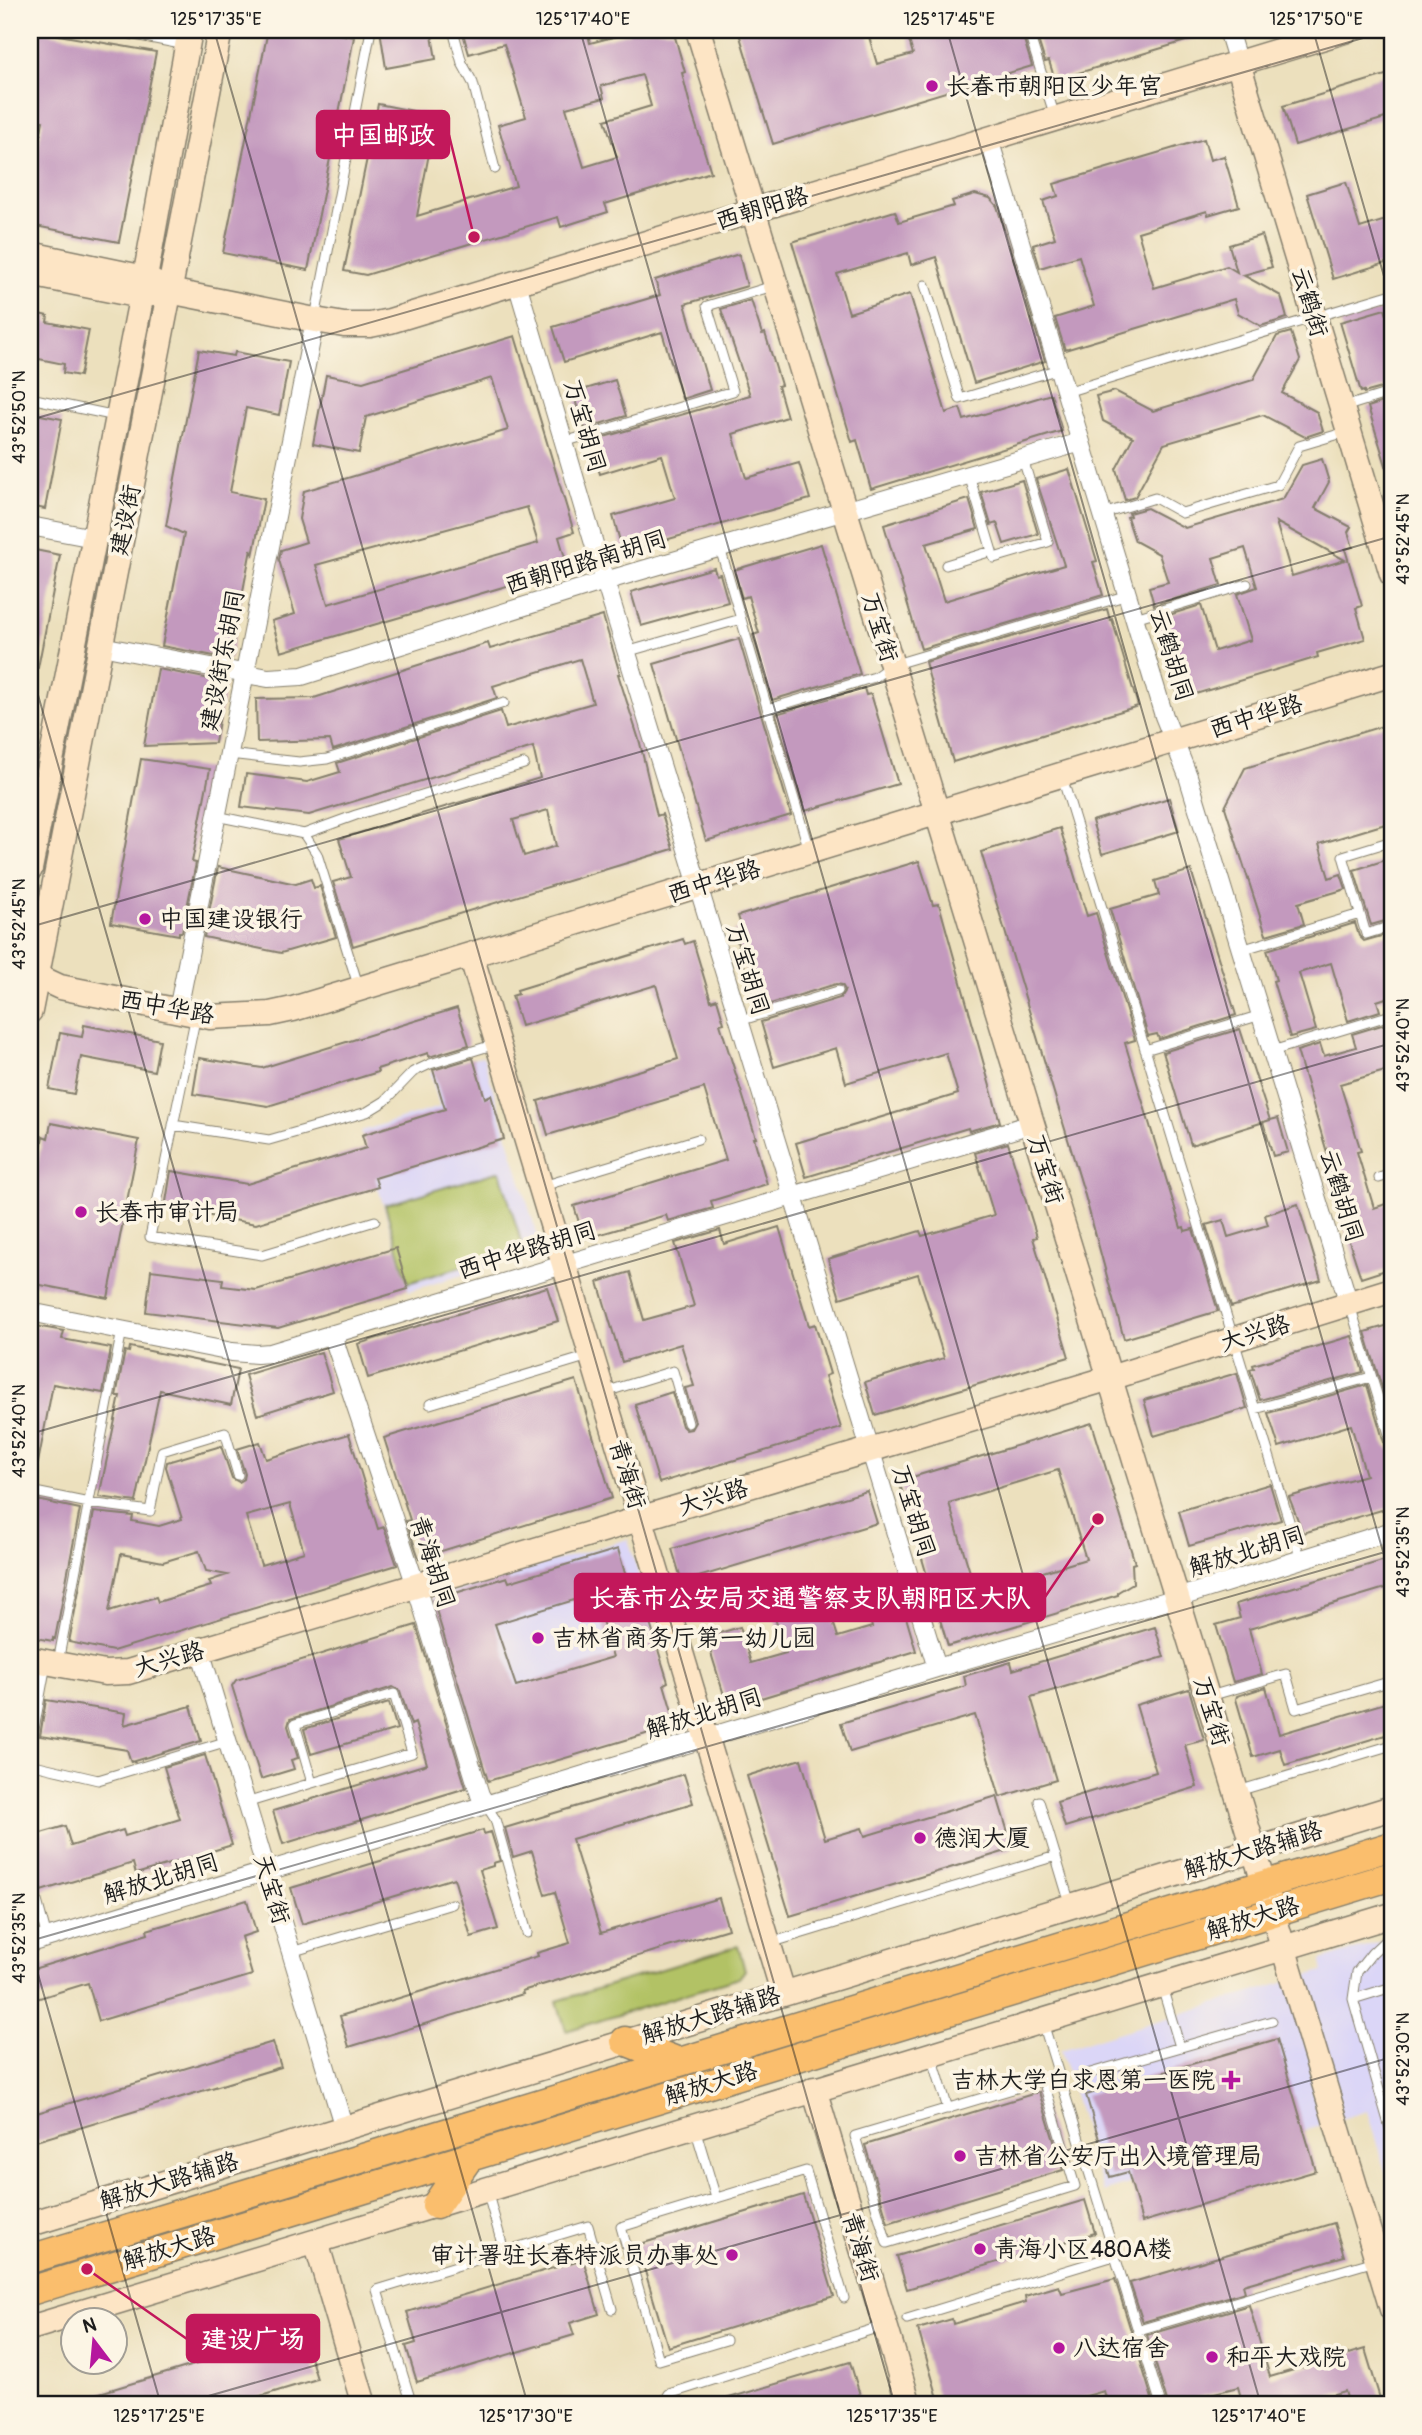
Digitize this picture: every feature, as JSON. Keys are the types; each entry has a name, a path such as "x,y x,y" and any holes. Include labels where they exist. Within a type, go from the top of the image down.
{"main road":[{"name":"解放大路","path":"30,2259 1392,1846"},
{"name":"解放大路","path":"30,2291 1392,1876"},
{"path":"625,2041 679,2062"},
{"path":"436,2204 470,2157"}],"street":[{"path":"132,30 189,35"},
{"name":"建设街","path":"30,1011 33,974 101,646 220,30"},
{"name":"万宝街","path":"698,30 1391,2303"},
{"name":"云鹤街","path":"1228,30 1349,431 1386,528 1392,574"},
{"name":"西朝阳路","path":"30,274 143,287 314,320 344,325 370,325 1348,30"},
{"name":"建设街","path":"30,869 189,35"},
{"name":"云鹤胡同","path":"989,139 1349,1304"},
{"name":"西朝阳路","path":"30,254 143,287"},
{"name":"万宝胡同","path":"517,282 604,581 937,1668"},
{"name":"建设街东胡同","path":"187,1012 216,816 314,320"},
{"name":"西朝阳路南胡同","path":"101,646 244,674 285,678 302,676 604,581 1081,442"},
{"path":"30,526 94,538"},
{"name":"西中华路","path":"33,974 60,987 210,1017 270,1014 360,989 1392,674"},
{"name":"青海街","path":"471,955 783,1992"},
{"name":"西中华路胡同","path":"30,1312 257,1354 270,1353 1032,1124"},
{"name":"大兴路","path":"45,1662 116,1674 870,1450 1392,1290"},
{"name":"青海胡同","path":"332,1334 416,1586 480,1795 486,1805"},
{"name":"解放北胡同","path":"30,1943 1392,1531"},
{"name":"天宝街","path":"200,1650 344,2128"},
{"name":"解放大路辅路","path":"30,2224 1392,1808"},
{"path":"30,2328 1392,1915"},
{"name":"青海街","path":"814,2090 896,2322 909,2405"},
{"path":"316,2242 364,2405"}],"lane":[{"path":"314,320 371,30"},
{"path":"453,30 462,63 473,83 495,169"},
{"path":"1028,30 1055,119"},
{"path":"564,442 733,391 707,306 775,285"},
{"path":"925,285 960,399 1059,369"},
{"path":"1066,392 1392,294"},
{"path":"1342,407 1392,392"},
{"path":"30,398 118,416"},
{"path":"1103,514 1155,498 1182,513 1278,485 1298,446 1349,431"},
{"path":"969,475 994,558 1048,542 1023,459"},
{"path":"720,548 810,852"},
{"path":"946,565 992,551"},
{"path":"1135,618 1247,584"},
{"path":"768,709 875,677 892,664 1128,595"},
{"path":"626,652 741,619"},
{"path":"229,754 299,762 327,759 504,703"},
{"path":"216,816 304,834 356,815 524,764"},
{"path":"1061,775 1301,1560"},
{"path":"304,834 317,854 360,989"},
{"path":"1392,841 1343,856 1366,934 1392,926"},
{"path":"1241,950 1360,914"},
{"path":"739,1021 838,991"},
{"path":"187,1012 173,1125 150,1237 262,1255 375,1222"},
{"path":"1145,1049 1261,1015"},
{"path":"1272,1051 1391,1015"},
{"path":"173,1125 269,1140 367,1112 385,1101 413,1072 498,1043"},
{"path":"541,1186 698,1139"},
{"path":"1379,1178 1392,1174"},
{"path":"1349,1304 1392,1444"},
{"path":"30,1751 45,1662 89,1503 122,1330"},
{"path":"430,1404 592,1356"},
{"path":"603,1392 673,1371 688,1423"},
{"path":"1255,1409 1371,1377"},
{"path":"30,1492 150,1511 162,1451 225,1432 238,1475"},
{"path":"1208,1697 1286,1674 1296,1709 1392,1681"},
{"path":"246,1802 312,1783 411,1753 394,1694 295,1724 312,1783"},
{"path":"30,1764 98,1780 228,1741"},
{"path":"1237,1792 1392,1745"},
{"path":"1039,1801 1070,1905"},
{"path":"486,1805 495,1819 527,1933"},
{"path":"768,1944 1056,1856"},
{"path":"30,1875 47,1938"},
{"path":"291,1952 452,1904"},
{"path":"1392,1934 1357,1972 1353,1999 1392,2135"},
{"path":"1161,1986 1180,2047"},
{"path":"1353,1999 1392,1987"},
{"path":"1042,2021 1161,2405"},
{"path":"1080,2076 1272,2021"},
{"path":"932,2054 948,2109"},
{"path":"1043,2080 1075,2186 887,2243 855,2136 948,2109 1043,2080"},
{"path":"694,2126 716,2199"},
{"path":"726,2340 659,2360 621,2227 806,2171 845,2298"},
{"path":"486,2190 504,2251"},
{"path":"412,2405 377,2290 588,2226 612,2309"},
{"path":"663,2405 669,2394 1114,2256"},
{"path":"1139,2330 1377,2260"}],"shaded area":[{"path":"483,1056 542,1251 409,1291 361,1131 440,1107 430,1072"},
{"name":"吉林省商务厅第一幼儿园","path":"628,1539 655,1631 614,1644 624,1679 469,1726 431,1598"},
{"name":"吉林大学白求恩第一医院","path":"1392,1938 1392,2194 1367,2111 1103,2192 1061,2050 1323,1971 1321,1960"}],"green space":[{"path":"500,1171 523,1248 408,1283 385,1205"},
{"path":"738,1946 745,1970 739,1978 566,2031 557,2001"}],"building":[{"path":"30,30 156,52 119,242 30,225 30,191 43,121 30,119"},
{"path":"268,30 320,30 354,37 308,270 223,253"},
{"path":"380,30 431,30 436,59 386,68"},
{"path":"462,30 587,30 590,43 629,33 628,30 673,30 685,72 682,73 692,113 711,172 605,204 608,212 561,227 558,217 366,275 344,271 378,104 444,117 441,135 433,133 417,216 516,186 498,125 526,117 504,44 469,54","holes":["642,75 651,106 605,120 617,157 584,167 566,108 604,98 601,86"]},
{"path":"738,30 867,30 877,64 913,54 906,30 997,30 999,37 1021,30 1032,66 773,144"},
{"path":"1035,30 1208,30 1209,34 1055,80 1049,61 1045,62"},
{"path":"1392,73 1392,116 1295,145 1283,106"},
{"path":"1204,139 1210,160 1224,156 1239,206 1208,215 1207,211 1138,232 1154,288 1227,266 1237,272 1229,245 1262,235 1272,267 1243,275 1281,296 1287,318 1261,326 1238,313 1234,299 1065,350 1055,318 1094,306 1079,256 1040,268 1033,245 1055,238 1043,201 1058,196 1054,184"},
{"path":"1346,182 1360,228 1392,218 1392,261 1333,279 1307,194"},
{"path":"975,194 990,198 997,206 1045,361 974,383 936,257 911,265 908,253 837,274 849,313 910,294 946,413 960,408 964,420 1051,394 1062,431 871,489 857,440 852,442 792,242 895,211 899,222 954,206 952,201"},
{"path":"739,254 747,286 685,304 710,390 682,399 662,332 564,362 553,327 660,295 655,280"},
{"path":"751,300 762,334 765,333 781,385 778,386 787,417 733,434 746,478 799,463 810,499 623,552 613,516 675,498 662,455 600,474 590,441 750,395 721,309"},
{"path":"1385,309 1392,333 1392,385 1364,393 1361,392 1340,322"},
{"path":"30,312 48,316 47,322 89,330 80,376 63,373 64,364 34,358 35,353 30,352"},
{"path":"1291,332 1300,360 1282,393 1317,412 1323,431 1305,437 1263,415 1164,444 1135,497 1125,500 1116,469 1133,437 1103,421 1096,396 1115,391 1153,411 1253,380 1277,336"},
{"path":"515,336 574,532 559,537 568,568 281,652 272,621 295,614 279,560 281,550 306,542 299,519 304,491 508,430 492,378 366,417 359,453 313,444 326,375 363,382","holes":["527,507 538,543 328,604 316,565"]},
{"path":"199,350 234,356 235,352 289,362 279,415 246,408 230,492 264,499 253,556 251,549 230,659 162,646 184,534 166,526"},
{"path":"615,380 626,416 586,428 583,426 573,393"},
{"path":"1392,399 1392,471 1388,472 1368,407"},
{"path":"30,413 62,419 45,509 30,506"},
{"path":"1322,459 1329,482 1315,508 1351,527 1348,532 1353,547 1345,549 1362,606 1356,608 1365,639 1317,653 1318,657 1179,699 1156,619 1201,605 1215,651 1251,640 1237,594 1257,587 1245,548 1213,558 1221,585 1154,605 1149,587 1168,582 1159,554 1135,541 1127,517 1130,516 1129,513 1147,508 1185,528 1283,499 1302,465","holes":["1276,522 1345,560 1292,576"]},
{"path":"1069,469 1097,561 1093,562 1103,595 921,649 884,525 969,499 978,529 926,544 944,601 1064,565 1036,479"},
{"path":"1022,480 1038,534 1004,544 997,523 991,525 981,492"},
{"path":"821,544 860,674 772,700 753,635 759,633 748,596 742,598 734,570"},
{"path":"30,549 60,555 38,668 30,667"},
{"path":"714,568 716,575 720,574 728,602 641,626 631,592"},
{"path":"1107,609 1138,706 953,762 925,662"},
{"path":"603,616 640,743 657,816 662,814 673,849 353,946 333,882 351,877 339,839 540,778 533,747 309,815 241,807 246,774 307,782 340,772 337,763 501,711 506,728 593,703 580,659 493,686 497,698 333,750 330,740 257,742 256,699 314,698 488,643 490,649","holes":["548,810 556,846 524,856 513,820"]},
{"path":"739,639 791,815 706,841 654,664"},
{"path":"158,669 226,682 215,743 144,746"},
{"path":"864,688 866,695 871,694 898,784 805,811 776,714"},
{"path":"1392,723 1392,822 1319,844 1329,878 1341,874 1346,889 1298,903 1304,924 1266,935 1225,807 1245,768"},
{"path":"141,759 210,769 192,862 196,863 182,932 179,932 179,935 111,923"},
{"path":"1169,798 1179,831 1102,854 1092,821"},
{"path":"1060,828 1087,916 1096,913 1135,1040 1125,1043 1181,1228 1184,1227 1185,1231 1193,1229 1218,1311 1124,1339 1084,1192 981,852"},
{"path":"1392,858 1392,919 1371,925 1354,870"},
{"path":"919,861 933,905 939,904 1000,1122 969,1131 968,1128 806,1177 796,1143 958,1094 946,1053 846,1083 836,1048 774,1067 761,1022 840,998 845,990 842,985 836,984 757,1008 734,931 742,929 738,916"},
{"path":"218,867 296,884 311,879 314,888 320,886 336,937 281,953 204,937"},
{"path":"1191,870 1236,1015 1159,1039 1157,1034 1148,1036 1110,909 1159,895 1155,881"},
{"path":"1355,923 1359,936 1364,941 1392,933 1392,996 1377,1001 1380,1011 1348,1021 1331,963 1299,973 1316,1030 1290,1037 1273,981 1276,980 1267,950"},
{"path":"683,939 685,944 693,941 711,1001 717,999 724,1023 720,1024 756,1138 767,1184 711,1201 713,1208 668,1221 666,1215 584,1239 574,1206 726,1160 704,1088 548,1135 538,1101 678,1059 656,985 521,1026 512,996 518,994 517,990"},
{"path":"457,1008 469,1045 429,1057 428,1053 377,1069 378,1072 268,1106 193,1094 199,1058 262,1068"},
{"path":"1385,1024 1388,1037 1392,1035 1392,1069 1340,1084 1361,1151 1357,1152 1374,1208 1392,1202 1392,1268 1361,1278 1325,1168 1331,1166 1297,1051 1320,1044 1324,1056 1356,1047 1352,1034"},
{"path":"84,1025 160,1040 154,1071 81,1057 74,1094 49,1089 60,1033 82,1037"},
{"path":"1240,1029 1270,1120 1191,1145 1163,1052"},
{"path":"473,1058 485,1098 491,1095 504,1139 375,1178 378,1187 256,1224 165,1208 171,1171 247,1184 366,1148 362,1135 445,1109 433,1070"},
{"path":"1278,1118 1288,1152 1273,1156 1263,1122"},
{"path":"51,1123 139,1140 108,1298 30,1283 30,1205 43,1136 48,1138"},
{"path":"1008,1143 1037,1237 1033,1238 1069,1357 875,1415 865,1382 944,1358 918,1274 840,1298 828,1259 920,1231 922,1236 994,1215 975,1153"},
{"path":"1298,1204 1321,1280 1231,1307 1206,1225 1223,1220 1228,1237 1268,1225 1265,1215"},
{"path":"779,1227 809,1326 815,1324 830,1374 825,1376 841,1428 659,1483 635,1404 672,1392 682,1426 686,1430 691,1429 695,1422 685,1388 694,1386 681,1344 622,1362 598,1282 630,1272 644,1320 694,1306 675,1243 720,1230 724,1244"},
{"path":"396,1248 408,1289 278,1328 146,1312 151,1270 223,1279 222,1286 256,1290"},
{"path":"547,1287 558,1321 368,1378 358,1344"},
{"path":"1392,1324 1392,1421 1365,1332"},
{"path":"30,1325 64,1331 62,1339 111,1348 103,1393 53,1384 38,1463 30,1462"},
{"path":"1352,1336 1363,1372 1260,1400 1250,1369 1254,1368 1253,1365"},
{"path":"130,1347 238,1369 231,1405 160,1390 136,1502 99,1497 120,1396 116,1396 125,1351 129,1352"},
{"path":"321,1352 333,1391 257,1415 245,1375"},
{"path":"1237,1373 1247,1408 1154,1436 1144,1400"},
{"path":"576,1380 612,1498 419,1558 406,1521 410,1520 384,1438"},
{"path":"1367,1385 1385,1446 1392,1451 1392,1507 1303,1533 1289,1497 1366,1475 1351,1425 1279,1447 1268,1413"},
{"path":"1092,1423 1135,1563 1132,1564 1133,1583 1118,1592 1118,1595 948,1646 899,1481","holes":["1058,1470 1086,1559 976,1592 949,1503"]},
{"path":"349,1434 378,1529 384,1527 397,1565 113,1651 69,1642 94,1512 133,1516 132,1521 159,1526 182,1519 166,1467 167,1462 221,1446 232,1478 239,1482 244,1479 245,1474 237,1449 260,1442 266,1459","holes":["290,1504 304,1552 261,1565 246,1516","199,1551 206,1571 227,1575 209,1581 211,1586 158,1602 156,1597 109,1611 121,1554 163,1562"]},
{"path":"1270,1484 1281,1520 1189,1546 1179,1511"},
{"path":"867,1491 877,1523 682,1582 672,1549"},
{"path":"32,1499 80,1509 53,1641 30,1637"},
{"path":"618,1549 628,1584 637,1581 668,1682 664,1684 676,1725 488,1781 433,1600 507,1577 509,1582","holes":["594,1594 613,1657 516,1686 495,1624"]},
{"path":"1392,1558 1392,1586 1249,1629 1262,1674 1233,1682 1216,1625 1240,1618 1236,1604"},
{"path":"895,1580 916,1651 728,1708 706,1637 740,1627 751,1663 786,1653 774,1615 826,1599 838,1637 872,1627 861,1590"},
{"path":"416,1625 466,1788 283,1844 273,1811 427,1764 415,1723 411,1725 400,1691 393,1687 290,1719 288,1726 298,1758 291,1760 294,1769 261,1779 232,1686 236,1680"},
{"path":"1155,1627 1164,1657 1031,1697 1056,1780 1000,1797 975,1715 850,1752 841,1723 966,1686 964,1676 1011,1662 1013,1670"},
{"path":"1266,1687 1279,1734 1392,1701 1392,1733 1285,1765 1280,1749 1253,1757 1236,1699 1237,1696"},
{"path":"1189,1689 1204,1740 1185,1745 1197,1787 1065,1827 1057,1802 1156,1772 1136,1705"},
{"path":"46,1700 126,1713 124,1725 191,1706 201,1741 131,1762 127,1750 40,1736"},
{"path":"389,1703 397,1729 311,1754 304,1729"},
{"path":"205,1755 232,1845 136,1874 133,1863 41,1891 36,1873 30,1868 30,1846 37,1845 34,1835 65,1826 71,1846 123,1830 125,1836 180,1819 164,1767"},
{"name":"德润大厦","path":"801,1759 825,1839 862,1828 865,1836 997,1796 1013,1849 790,1916 747,1776"},
{"path":"684,1774 693,1803 572,1839 601,1933 719,1898 728,1929 349,2047 340,2016 538,1956 537,1953 570,1943 555,1892 545,1895 532,1851 513,1857 505,1828"},
{"path":"483,1830 484,1834 491,1832 500,1861 480,1870 498,1929 471,1937 454,1878 302,1924 291,1888"},
{"path":"247,1900 256,1932 241,1937 252,1975 99,2021 88,1983 30,2001 30,1970 148,1934 147,1930"},
{"path":"1277,2039 1316,2171 1142,2222 1128,2172 1110,2177 1086,2095"},
{"path":"273,2042 281,2067 30,2143 30,2115"},
{"path":"1039,2092 1063,2170 888,2223 865,2145"},
{"path":"803,2195 834,2296 668,2347 637,2245"},
{"name":"青海小区480A楼","path":"1085,2200 1095,2233 907,2289 897,2256"},
{"path":"1334,2223 1344,2256 1243,2285 1245,2292 1143,2322 1130,2283"},
{"path":"583,2259 599,2314 570,2323 574,2335 417,2382 406,2346 416,2343 407,2312"},
{"path":"1115,2279 1154,2405 1108,2405 1104,2391 1055,2405 940,2405 918,2329 952,2319 953,2324 1026,2302 1025,2296 1059,2286 1062,2293"},
{"path":"1249,2305 1270,2377 1365,2349 1382,2405 1349,2405 1345,2391 1299,2405 1243,2405 1238,2387 1168,2405 1147,2335"},
{"path":"303,2333 317,2379 251,2399 253,2405 73,2405 73,2401 200,2363 242,2345"},
{"path":"850,2362 863,2405 720,2405 719,2401"}],"place":[{"name":"长春市朝阳区少年宫","path":"932,86"},
{"name":"中国邮政","path":"474,237"},
{"name":"中国建设银行","path":"145,919"},
{"name":"长春市审计局","path":"81,1212"},
{"name":"长春市公安局交通警察支队朝阳区大队","path":"1098,1519"},
{"name":"吉林省商务厅第一幼儿园","path":"538,1638"},
{"name":"德润大厦","path":"920,1838"},
{"name":"吉林大学白求恩第一医院","path":"1231,2080"},
{"name":"吉林省公安厅出入境管理局","path":"960,2156"},
{"name":"青海小区480A楼","path":"980,2249"},
{"name":"审计署驻长春特派员办事处","path":"732,2255"},
{"name":"建设广场","path":"87,2269"},
{"name":"八达宿舍","path":"1059,2348"},
{"name":"和平大戏院","path":"1212,2357"}]}
